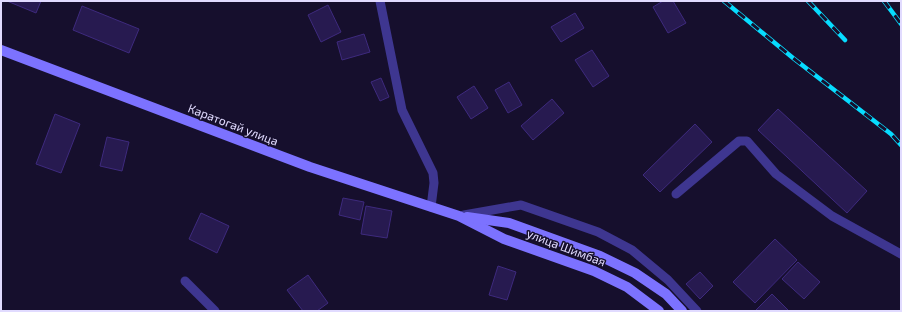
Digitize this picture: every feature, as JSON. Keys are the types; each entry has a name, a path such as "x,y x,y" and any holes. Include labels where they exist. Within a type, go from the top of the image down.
{"main road":[{"name":"Каратогай улица","path":"1,50 262,150 459,216"},
{"name":"улица Шимбая","path":"459,216 504,239 600,274 627,287 659,311"},
{"path":"459,216 509,223 600,256 635,273 666,294 682,311"}],"lane":[{"path":"380,1 402,110 433,173 434,183 431,206"},
{"path":"676,194 739,141 747,141 776,174 832,216 901,254"},
{"path":"459,216 521,205 598,232 632,250 668,280 697,311"},
{"path":"185,281 215,311"}],"building":[{"path":"7,1 41,1 36,13"},
{"path":"663,1 673,1 686,23 668,33 653,7"},
{"path":"328,5 341,32 321,42 308,15"},
{"path":"82,6 139,29 129,53 73,30"},
{"path":"575,13 584,28 561,42 551,27"},
{"path":"364,34 370,52 342,60 337,42"},
{"path":"592,50 609,76 593,87 575,60"},
{"path":"381,78 389,97 380,101 371,82"},
{"path":"509,82 522,105 508,113 495,90"},
{"path":"474,86 488,108 471,119 457,97"},
{"path":"552,99 564,113 533,140 521,126"},
{"path":"778,109 867,191 847,213 758,130"},
{"path":"55,114 80,124 61,173 36,164"},
{"path":"695,124 712,142 660,192 643,175"},
{"path":"107,137 129,142 122,171 100,166"},
{"path":"343,198 364,202 360,220 339,215"},
{"path":"366,206 392,211 387,238 361,234"},
{"path":"201,213 229,226 217,253 189,239"},
{"path":"775,239 797,260 755,303 733,282"},
{"path":"798,262 820,282 804,299 782,279"},
{"path":"498,266 516,272 507,300 489,295"},
{"path":"700,272 713,286 700,299 686,284"},
{"path":"308,275 328,303 317,311 303,311 287,290"},
{"path":"772,294 789,311 755,311"}],"railway":[{"path":"724,1 793,58 891,134 901,145"},
{"path":"808,1 845,40"},
{"path":"884,1 901,24"}]}
